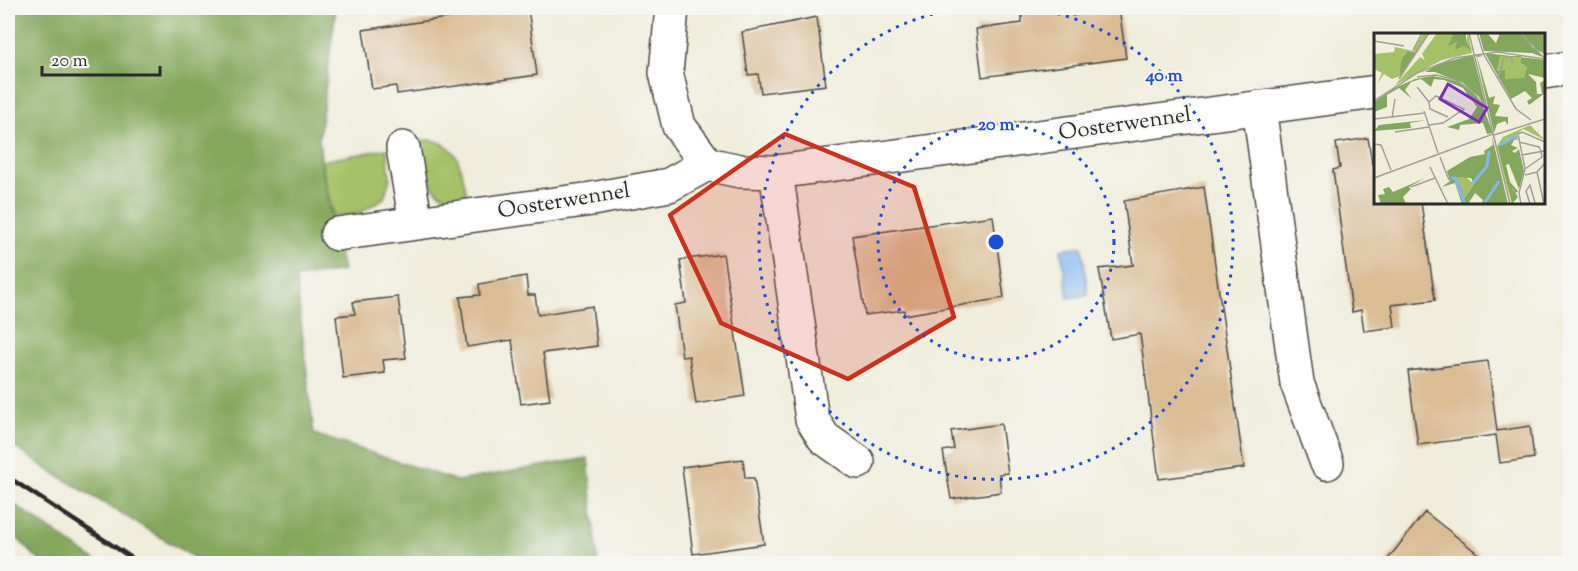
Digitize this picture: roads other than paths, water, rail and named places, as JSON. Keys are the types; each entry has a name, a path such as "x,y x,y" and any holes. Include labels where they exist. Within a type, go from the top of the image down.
{"street":[{"path":"672,8 666,74 679,126 707,164"},
{"path":"1545,72 1570,69"},
{"name":"Oosterwennel","path":"337,234 592,199 669,185 707,164 740,171 776,172 1374,92"},
{"path":"1259,107 1297,383 1328,463"},
{"path":"403,148 416,223"},
{"path":"776,172 812,419 824,438 858,462"}],"water":[{"path":"1082,246 1088,295 1068,298 1061,249"}],"railway":[{"path":"8,477 141,564"},
{"path":"8,559 12,564"}]}
